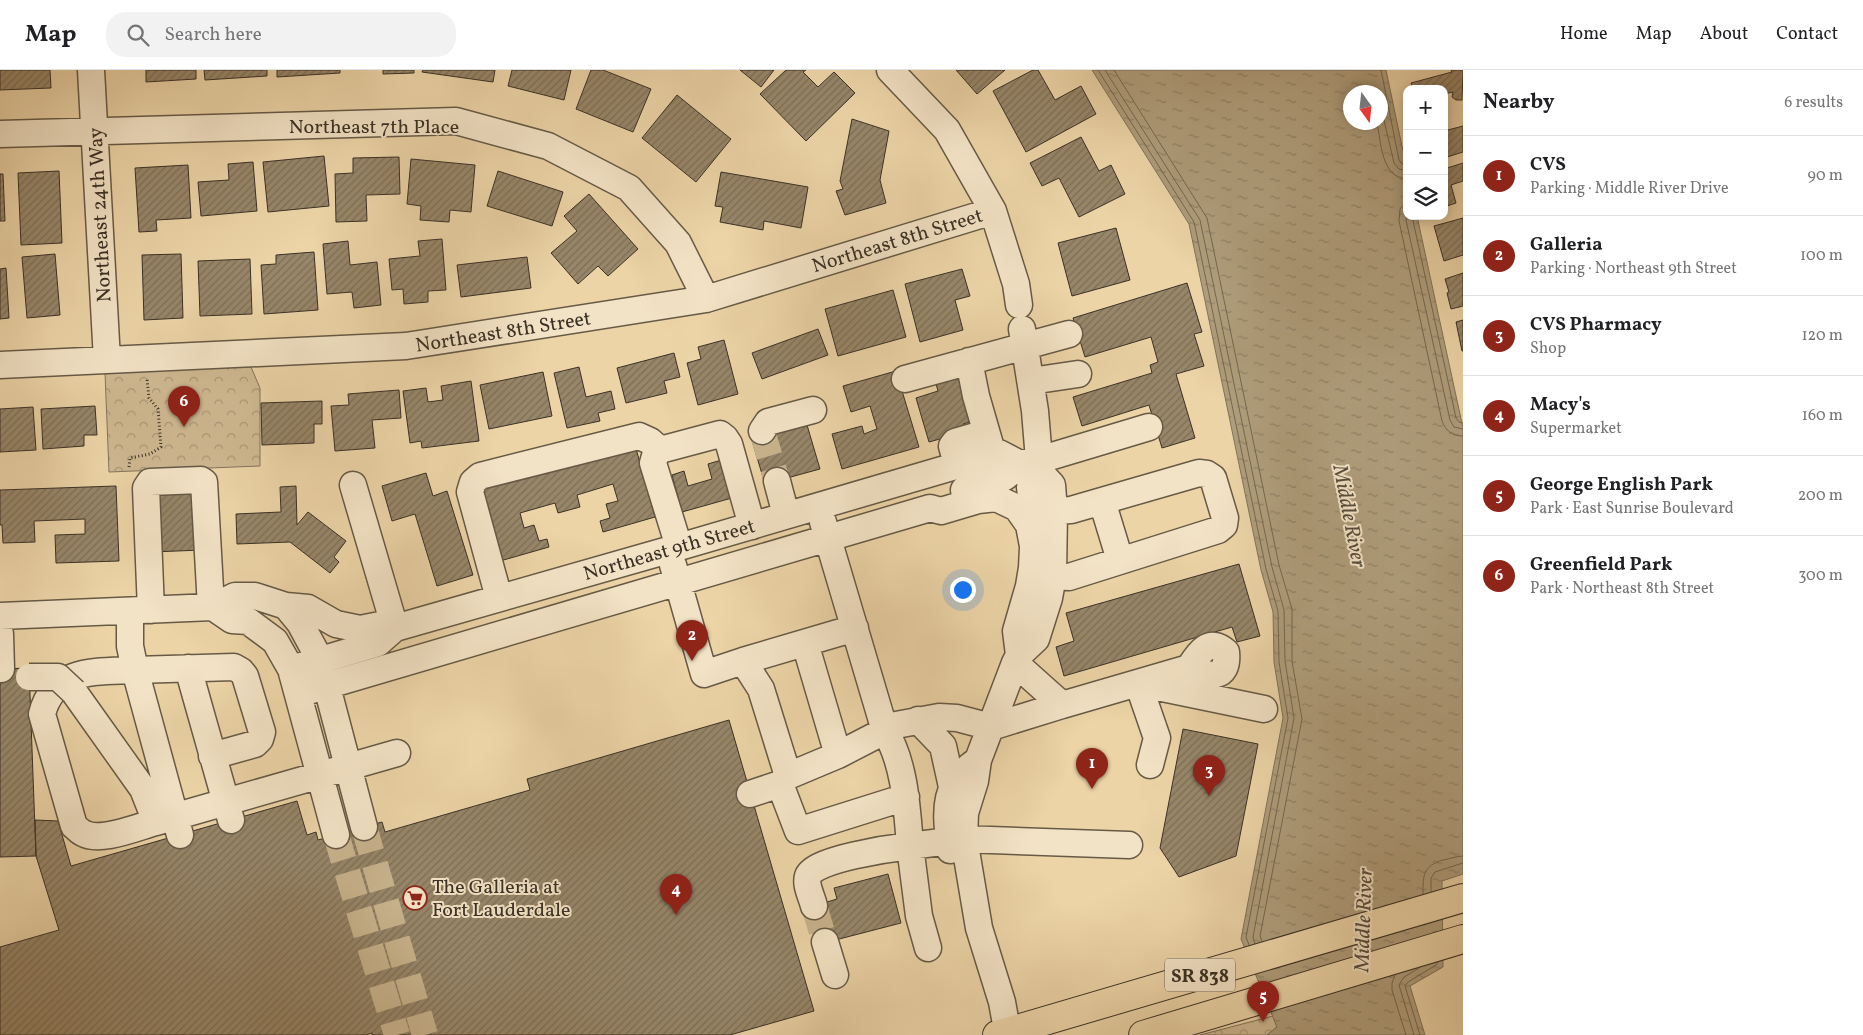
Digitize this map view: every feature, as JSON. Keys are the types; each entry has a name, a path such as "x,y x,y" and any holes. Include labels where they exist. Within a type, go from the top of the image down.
{"main road":[{"name":"SR 838","path":"1004,1034 1242,962 1457,900"},
{"name":"SR 838","path":"1143,1035 1455,941"}],"street":[{"name":"Northeast 24th Way","path":"91,70 107,360"},
{"path":"890,70 947,130 993,211 1016,284 1035,411 1033,466 1030,486 1034,528 1032,568 1029,586 1016,631 1017,659 1062,705"},
{"name":"Northeast 7th Place","path":"0,134 456,121 548,146 628,188 678,243 706,299"},
{"name":"Northeast 8th Street","path":"0,365 406,346 706,299 993,211"},
{"path":"905,379 969,361 1022,327 1069,334"},
{"path":"969,361 990,444 999,453 1033,466 1052,485 1054,511 1053,576 1049,598 1036,639 1017,659 978,760 975,780 956,840 953,878 986,1008 1004,1034"},
{"path":"1031,381 1078,374"},
{"path":"762,430 768,422 813,410"},
{"path":"1033,466 1149,427"},
{"path":"752,526 729,444 720,434 660,450 655,456 653,463 674,549 678,582 704,674 855,628"},
{"path":"499,598 470,492 473,482 480,476 639,436 650,441 660,450"},
{"name":"Northeast 9th Street","path":"295,682 320,660 378,642 395,628 674,549 957,465 990,444"},
{"name":"Northeast 9th Street","path":"930,508 938,497 1006,478 1033,466"},
{"path":"1053,576 1069,577 1218,530 1224,525 1225,518 1213,478 1207,474 1199,473 1071,510 1054,511"},
{"path":"170,824 130,646 140,610 146,488 150,482 201,480 204,482 212,607"},
{"path":"777,481 786,515"},
{"path":"0,616 212,607 235,596 255,596 286,606 308,608 336,624 360,629 380,625 395,628 353,485"},
{"name":"Northeast 9th Street","path":"295,682 327,685 930,508 941,511 978,500 996,498 1018,508 1029,525 1033,546"},
{"path":"1102,501 1120,560"},
{"path":"818,506 884,731 892,742 906,797 919,916 928,948"},
{"path":"286,606 300,623 320,660 364,827"},
{"path":"212,607 232,620 248,621 275,640 295,682 336,836"},
{"path":"0,634 1,669"},
{"path":"805,643 838,756"},
{"path":"744,661 761,688 798,831 906,797"},
{"path":"212,756 255,744 260,739 262,732 245,676 241,670 234,667 83,673 73,676 49,696 42,714 74,826 83,834 96,837 170,824 228,811 320,774 397,753"},
{"path":"188,668 228,811"},
{"path":"750,794 838,756 896,725 939,717 956,718 991,727 1189,668"},
{"path":"29,677 58,677 74,692 170,824"},
{"path":"1138,683 1264,709"},
{"path":"1138,683 1157,738 1150,765"},
{"path":"918,720 943,746 952,787"},
{"path":"956,840 946,812 952,787 965,769 978,760"},
{"path":"814,906 807,882 809,873 813,869 871,851 956,840 1129,845"},
{"path":"825,942 835,975"}],"path":[{"path":"129,467 130,458 150,454 161,447 158,409 149,398 147,358"}],"green space":[{"path":"209,366 251,367 260,388 260,466 109,472 105,373"},
{"path":"1273,1016 1277,1027 1267,1035 1200,1035"}],"water":[{"name":"Middle River","path":"1092,70 1386,70 1403,151 1403,220 1418,220 1463,428 1463,874 1442,881 1443,967 1410,986 1425,1035 1267,1035 1277,1027 1241,939 1283,718 1274,662 1273,612 1261,570 1189,224"}],"building":[{"path":"0,70 50,70 51,88 0,90"},
{"path":"146,70 196,70 196,79 146,82"},
{"path":"204,70 267,70 267,76 205,80"},
{"path":"277,70 340,70 340,73 277,77"},
{"path":"383,70 414,70 414,73 383,74"},
{"path":"423,70 495,70 493,82 422,72"},
{"path":"512,70 571,70 564,100 508,86"},
{"path":"591,70 603,70 651,89 633,132 576,109"},
{"path":"740,70 774,70 761,87"},
{"path":"786,70 806,70 803,72 818,87 834,72 855,93 806,141 760,94"},
{"path":"956,70 1005,70 977,94"},
{"path":"1033,70 1038,70 1055,100 1081,86 1096,114 1026,152 993,91"},
{"path":"1451,70 1463,70 1462,100 1456,100 1452,97 1453,92 1448,93 1448,85 1412,85 1411,83 1452,72"},
{"path":"677,95 731,139 696,182 642,138"},
{"path":"852,119 889,131 880,180 886,203 845,215 836,191 843,189 840,181"},
{"path":"1463,126 1463,152 1448,157 1448,130"},
{"path":"1081,137 1099,171 1111,165 1125,194 1079,217 1059,178 1042,186 1030,163"},
{"path":"324,156 329,206 268,212 263,162"},
{"path":"399,157 400,194 366,195 367,221 336,222 335,174 353,173 353,158"},
{"path":"411,159 475,165 471,212 450,210 449,222 420,220 421,206 407,204"},
{"path":"253,162 257,211 201,216 198,182 229,180 228,164"},
{"path":"1463,163 1463,181 1451,185 1456,203 1448,206 1448,175 1448,168"},
{"path":"188,165 191,218 156,220 157,231 139,232 135,168"},
{"path":"59,171 62,243 21,245 18,173"},
{"path":"498,171 563,192 552,226 487,206"},
{"path":"721,172 808,187 801,228 764,221 763,230 720,222 723,207 715,206"},
{"path":"0,174 3,174 5,221 0,221"},
{"path":"589,194 638,249 608,276 598,266 578,284 551,253 577,231 564,216"},
{"path":"1463,218 1463,255 1444,261 1434,226"},
{"path":"1116,228 1130,280 1072,296 1058,243"},
{"path":"442,239 446,290 428,291 428,302 404,304 403,289 392,290 389,259 420,256 418,241"},
{"path":"348,241 350,265 377,262 381,305 354,308 352,292 327,294 323,244"},
{"path":"314,252 318,310 264,314 261,265 276,264 276,255"},
{"path":"55,254 60,315 27,318 22,257"},
{"path":"181,254 183,318 144,320 142,255"},
{"path":"527,257 531,288 461,297 457,265"},
{"path":"250,259 252,314 200,316 198,261"},
{"path":"6,268 9,318 0,319 0,269"},
{"path":"962,269 970,296 955,300 963,330 920,342 905,284"},
{"path":"1463,273 1463,306 1451,309 1445,279"},
{"path":"1187,283 1202,332 1194,334 1204,366 1176,374 1195,438 1162,448 1149,405 1082,426 1073,397 1152,373 1150,365 1158,362 1151,337 1085,357 1073,318"},
{"path":"893,290 906,337 838,356 825,309"},
{"path":"1463,320 1463,351 1462,351 1456,322"},
{"path":"818,329 828,355 762,379 752,353"},
{"path":"724,340 738,394 698,405 687,363 701,359 698,347"},
{"path":"674,353 680,377 664,381 667,393 626,403 617,368"},
{"path":"579,367 586,397 611,391 615,409 598,413 600,421 567,428 554,373"},
{"path":"959,370 974,421 963,424 965,432 929,442 916,398 938,391 934,377"},
{"path":"896,371 919,447 842,469 832,434 862,426 864,434 877,429 870,406 851,412 843,386"},
{"path":"543,372 552,416 489,429 480,385"},
{"path":"471,381 479,441 422,448 421,441 410,443 403,391 426,388 428,402 443,400 441,386"},
{"path":"399,390 401,418 372,420 375,448 335,451 331,406 349,405 348,394"},
{"path":"322,401 322,424 314,424 314,443 262,445 261,403"},
{"path":"95,406 97,435 84,435 84,446 43,449 41,409"},
{"path":"33,407 36,450 0,452 0,409"},
{"path":"780,425 783,432 807,425 820,469 765,484 750,434"},
{"path":"635,445 655,517 603,532 600,521 610,518 606,504 618,501 613,484 577,495 580,507 558,513 555,503 520,513 524,528 534,525 539,541 547,539 549,547 500,561 480,490"},
{"path":"728,458 739,496 682,512 672,475 684,471 688,486 712,479 708,464"},
{"path":"426,473 433,496 447,491 473,575 437,586 415,514 392,521 382,486"},
{"path":"116,486 119,561 56,563 55,535 85,534 85,519 34,521 35,542 3,543 2,525 0,525 0,490"},
{"path":"296,486 297,525 308,512 346,541 334,557 339,562 330,573 290,542 237,544 236,514 281,512 280,487"},
{"path":"199,488 202,550 152,552 150,490"},
{"path":"1239,564 1260,636 1237,642 1232,627 1064,676 1056,647 1074,641 1066,613"},
{"path":"29,668 36,856 0,857 0,669"},
{"name":"The Galleria at Fort Lauderdale","path":"729,720 814,1011 730,1035 372,1035 372,1033 366,1035 0,1035 0,947 59,930 36,856 35,820 58,821 71,866 297,801 307,835 316,832 318,840 382,822 385,832 530,790 527,779"},
{"path":"1183,729 1258,744 1236,856 1179,877 1160,848"},
{"path":"888,874 901,923 816,945 807,908 837,899 834,888"}],"tunnel":[{"path":"762,431 777,481"},
{"path":"364,827 425,1035"},
{"path":"336,835 397,1035"},
{"path":"814,906 825,942"}],"place":[{"name":"Greenfield Park","path":"184,427"},
{"name":"Galleria","path":"692,661"},
{"name":"CVS","path":"1092,789"},
{"name":"CVS Pharmacy","path":"1209,796"},
{"name":"The Galleria at Fort Lauderdale","path":"415,898"},
{"name":"Macy's","path":"676,915"},
{"name":"George English Park","path":"1263,1022"}]}
